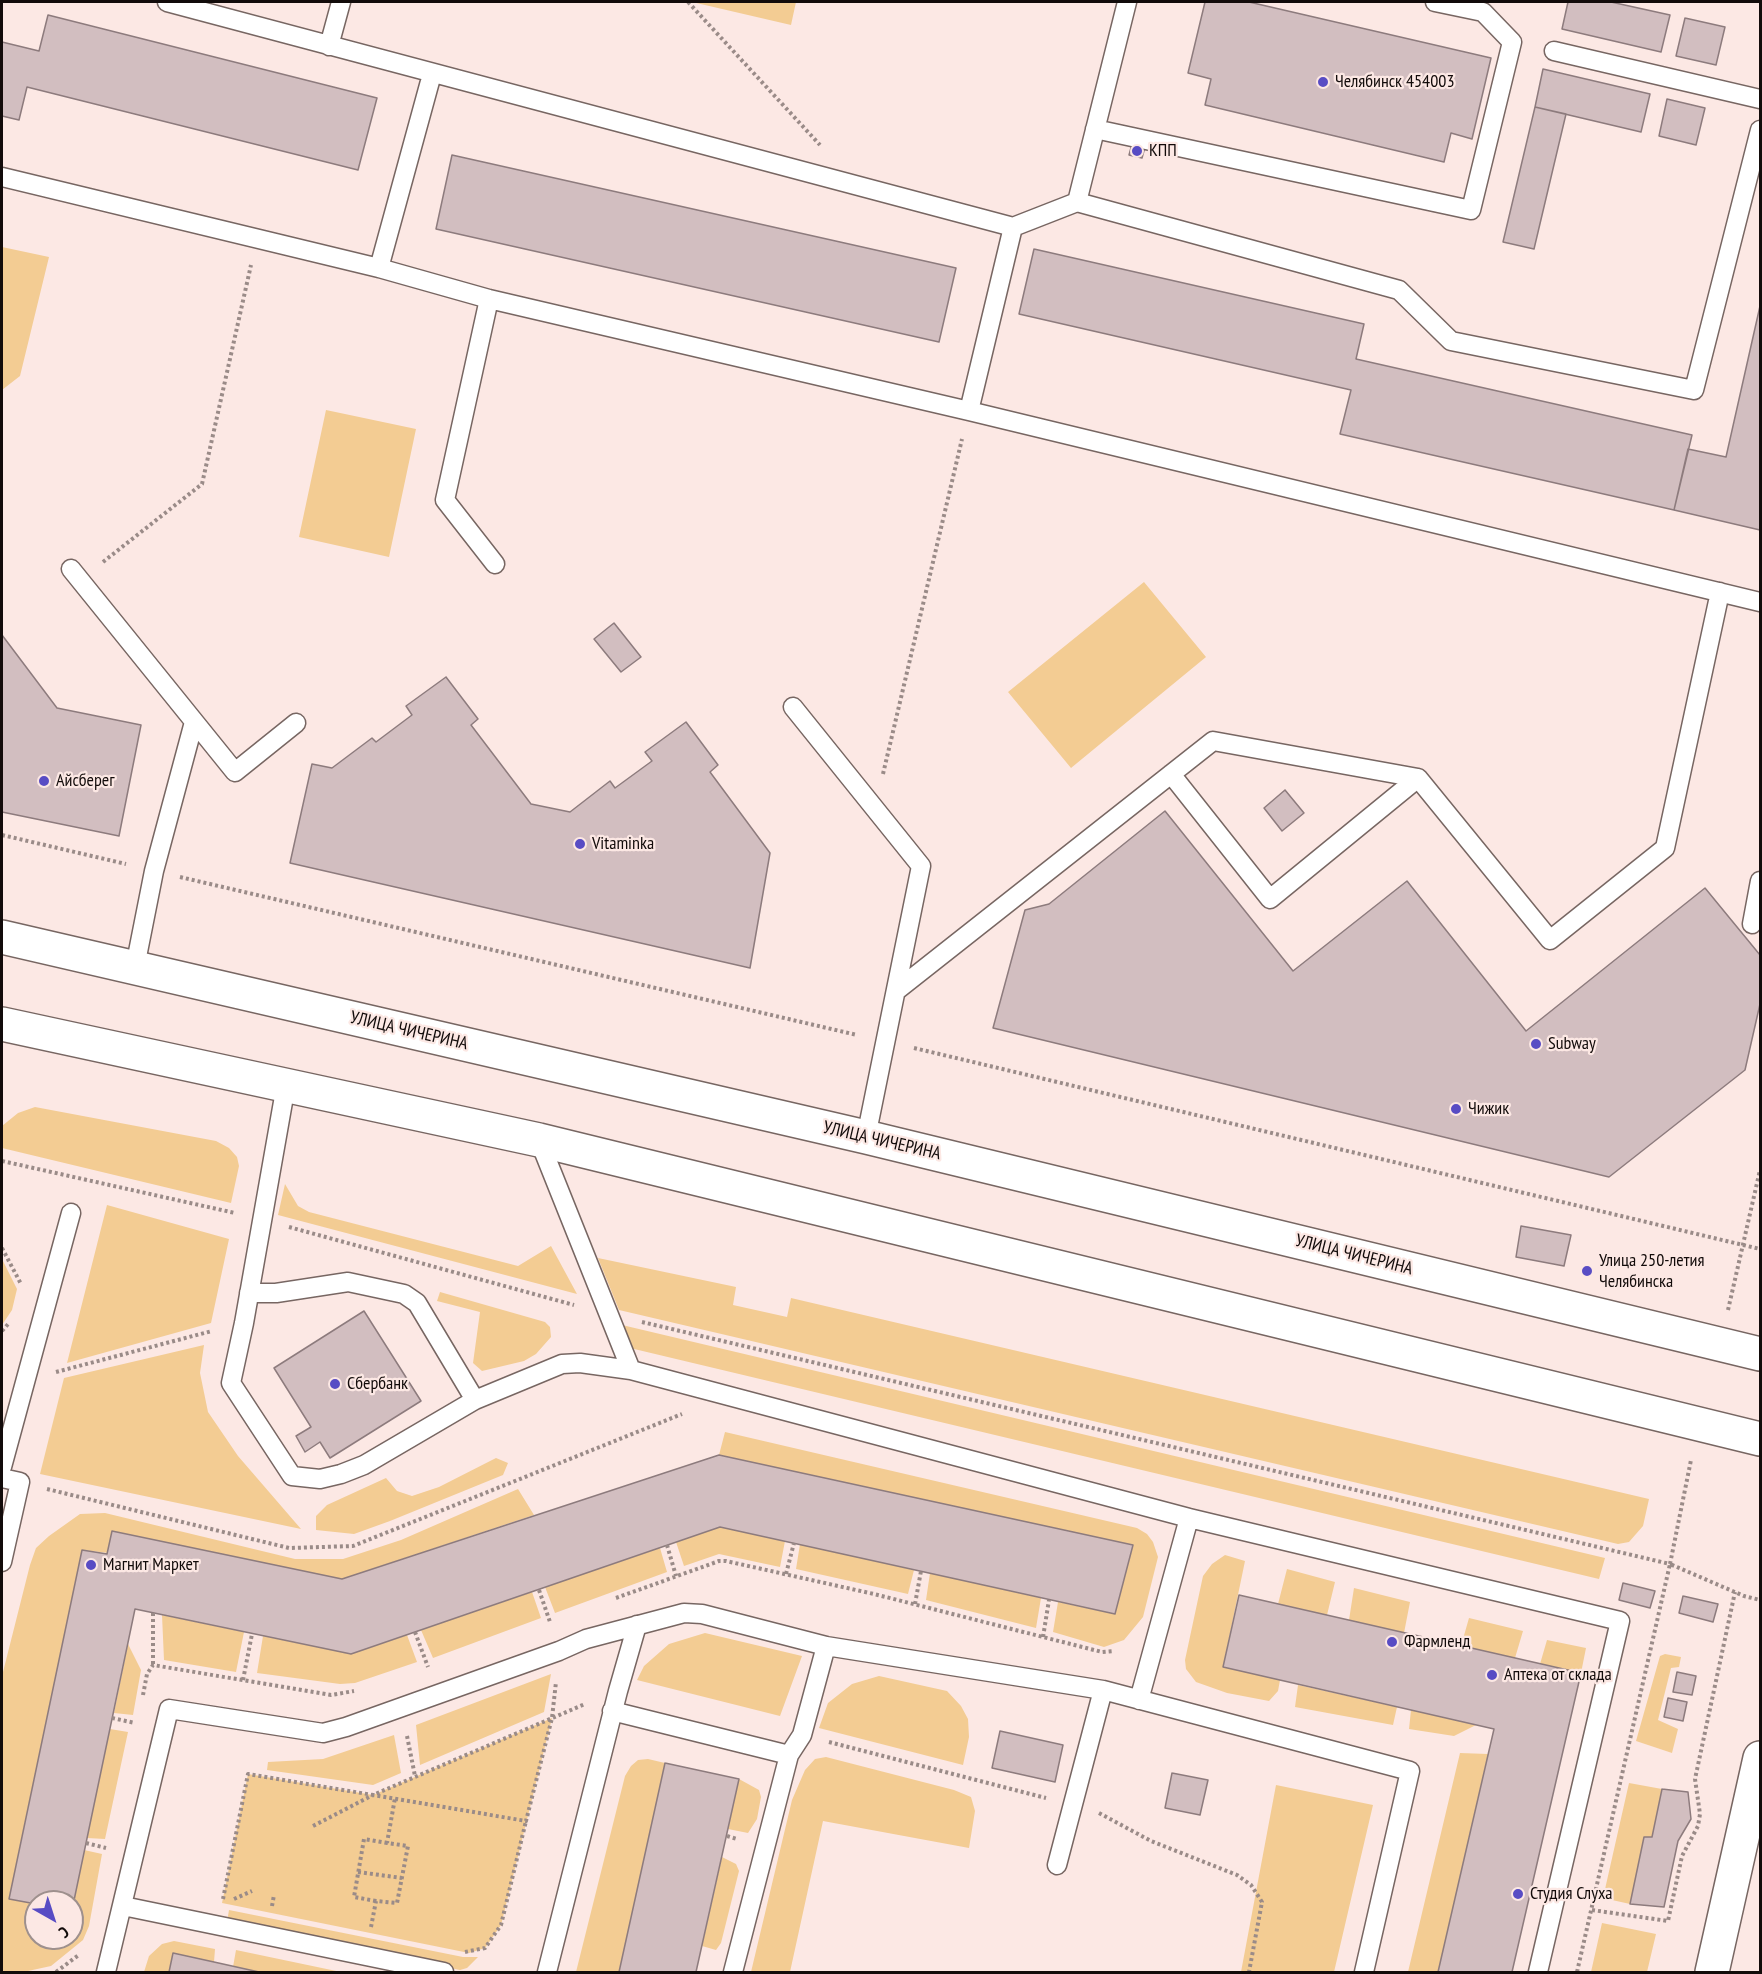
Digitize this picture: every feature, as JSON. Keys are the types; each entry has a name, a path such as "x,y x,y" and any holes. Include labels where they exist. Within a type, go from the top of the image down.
{"main road":[{"name":"УЛИЦА ЧИЧЕРИНА","path":"2,937 866,1137 1761,1354"},
{"path":"2,1024 539,1140 1761,1439"},
{"path":"1712,1972 1761,1758"}],"lane":[{"path":"167,2 1013,227 1077,202 1399,290 1451,341 1694,390 1761,130"},
{"path":"329,46 340,2"},
{"path":"1077,202 1127,2"},
{"path":"1095,129 1471,210 1512,42 1483,12 1435,2"},
{"path":"1554,51 1761,99"},
{"path":"379,268 432,74"},
{"path":"2,177 379,268 489,299 969,411 1761,602"},
{"path":"969,411 1013,227"},
{"path":"489,299 445,500 495,564"},
{"path":"75,575 234,772 296,723"},
{"path":"896,991 1213,741 1418,778 1550,940 1665,848 1720,592"},
{"path":"793,707 921,866 866,1137"},
{"path":"135,967 154,871 194,722"},
{"path":"1171,774 1270,899 1418,778"},
{"path":"1752,924 1761,881"},
{"path":"286,1086 231,1385 292,1476 320,1479 364,1465 475,1400 562,1364 580,1363 631,1370 1189,1518 1620,1621 1538,1972"},
{"path":"539,1140 631,1370"},
{"path":"2,1467 71,1213"},
{"path":"249,1293 276,1293 348,1282 404,1294 417,1303 475,1400"},
{"path":"2,1478 20,1482 2,1562"},
{"path":"1139,1700 1189,1518"},
{"path":"106,1972 169,1709 315,1733 346,1727 559,1651 586,1639 684,1613 702,1614 826,1646 1102,1690 1410,1771 1364,1972"},
{"path":"547,1972 612,1711 637,1625"},
{"path":"732,1969 759,1846 789,1755 802,1735 826,1646"},
{"path":"1057,1864 1102,1690"},
{"path":"612,1711 789,1755"},
{"path":"123,1906 444,1972"}],"path":[{"path":"688,2 858,186"},
{"path":"75,575 202,484 257,238"},
{"path":"875,809 969,411"},
{"path":"2,1161 262,1220 607,1314 1670,1564 1735,1592 1761,1600"},
{"path":"1720,1344 1761,1170"},
{"path":"2,1248 18,1276 23,1294"},
{"path":"24,1380 244,1323"},
{"path":"20,1482 289,1548 353,1546 729,1396"},
{"path":"1577,1972 1670,1564 1699,1424"},
{"path":"786,1574 794,1543"},
{"path":"667,1545 676,1576"},
{"path":"915,1604 921,1571"},
{"path":"539,1590 550,1622"},
{"path":"1592,1910 1668,1921 1682,1856 1698,1826 1700,1814 1695,1779 1735,1592"},
{"path":"1043,1636 1049,1600"},
{"path":"153,1613 153,1665"},
{"path":"415,1632 428,1667"},
{"path":"243,1680 252,1634"},
{"path":"458,1951 469,1953 485,1948 501,1924 552,1718 559,1651"},
{"path":"401,1707 415,1776"},
{"path":"112,1719 137,1724"},
{"path":"313,1826 373,1795 526,1821"},
{"path":"387,1843 395,1798"},
{"path":"1072,1805 1106,1815 1151,1841 1237,1875 1251,1885 1262,1902 1249,1972"},
{"path":"364,1839 387,1843 408,1846 397,1902 354,1897 364,1839"},
{"path":"86,1843 110,1849"},
{"path":"358,1872 402,1878"},
{"path":"370,1932 376,1900"},
{"path":"222,1903 232,1905"}],"shaded area":[{"path":"692,2 796,2 791,25"},
{"path":"2,247 49,257 20,376 2,390"},
{"path":"326,410 416,429 389,557 299,537"},
{"path":"1144,582 1206,657 1071,768 1008,692"},
{"path":"35,1107 216,1141 229,1148 237,1157 239,1166 231,1203 2,1148 2,1126 18,1113"},
{"path":"285,1184 298,1206 309,1212 518,1266 551,1246 577,1294 278,1215"},
{"path":"107,1205 229,1239 211,1323 67,1363"},
{"path":"598,1258 736,1287 733,1305 787,1317 791,1298 1649,1499 1643,1526 1629,1542 1618,1544 619,1310"},
{"path":"2,1259 17,1289 12,1310 2,1325"},
{"path":"440,1292 545,1322 550,1327 551,1337 536,1354 524,1361 482,1371 473,1363 480,1312 437,1301"},
{"path":"622,1325 1605,1558 1599,1579 630,1348"},
{"path":"204,1345 200,1373 208,1412 238,1456 301,1529 40,1474 64,1378"},
{"path":"725,1432 1137,1528 1147,1534 1153,1542 1158,1557 1143,1617 1124,1640 1104,1647 1053,1632 1058,1602 1115,1614 1133,1545 719,1455"},
{"path":"496,1458 508,1463 503,1475 390,1521 354,1534 316,1530 316,1516 327,1505 386,1478 397,1491 412,1496 439,1487"},
{"path":"518,1489 534,1515 342,1579 82,1550 9,1898 24,1901 24,1950 71,1950 51,1966 28,1971 2,1972 2,1676 36,1548 80,1514 105,1513 295,1559 343,1559 401,1540"},
{"path":"720,1527 785,1541 780,1567 719,1554 684,1566 676,1542"},
{"path":"800,1544 914,1570 908,1594 796,1569"},
{"path":"660,1548 667,1572 555,1613 545,1587"},
{"path":"1225,1555 1245,1561 1223,1667 1280,1680 1278,1691 1269,1701 1227,1693 1196,1682 1186,1669 1185,1660 1203,1576 1212,1564"},
{"path":"1287,1569 1335,1582 1327,1615 1278,1604"},
{"path":"930,1573 1041,1598 1036,1628 926,1600"},
{"path":"1354,1588 1410,1602 1404,1633 1349,1620"},
{"path":"532,1592 541,1618 433,1658 421,1630"},
{"path":"162,1615 244,1632 236,1672 164,1660"},
{"path":"1469,1618 1523,1631 1515,1658 1461,1646"},
{"path":"705,1633 802,1656 780,1716 637,1680 644,1666 669,1644"},
{"path":"407,1635 417,1662 355,1683 340,1684 257,1673 263,1636 351,1654"},
{"path":"1547,1640 1586,1648 1581,1673 1540,1664"},
{"path":"128,1644 141,1670 133,1715 114,1713"},
{"path":"1665,1654 1681,1657 1679,1667 1671,1668 1658,1720 1678,1729 1672,1753 1636,1741 1660,1656"},
{"path":"551,1674 544,1712 420,1765 416,1725"},
{"path":"879,1676 947,1691 961,1706 968,1719 969,1737 963,1765 819,1728 828,1703 852,1684"},
{"path":"1298,1685 1397,1707 1393,1725 1295,1707"},
{"path":"1411,1710 1476,1725 1454,1736 1409,1729"},
{"path":"552,1718 501,1925 485,1948 469,1953 222,1903 248,1774 373,1795"},
{"path":"110,1729 128,1732 105,1839 87,1838"},
{"path":"394,1735 401,1773 373,1785 267,1770 268,1762 323,1759"},
{"path":"1460,1753 1488,1754 1438,1972 1408,1972"},
{"path":"826,1757 954,1790 971,1797 975,1811 969,1848 823,1821 790,1972 751,1972 792,1800 805,1770 815,1759"},
{"path":"648,1759 665,1763 619,1972 576,1972 625,1776 638,1760"},
{"path":"739,1779 759,1790 761,1797 757,1819 748,1833 728,1829"},
{"path":"1629,1783 1662,1789 1652,1837 1644,1838 1630,1904 1603,1898"},
{"path":"1276,1785 1373,1805 1334,1972 1241,1972"},
{"path":"84,1850 102,1854 89,1926 84,1938 84,1890 76,1890"},
{"path":"722,1857 736,1864 739,1871 721,1943 716,1950 702,1946"},
{"path":"229,1910 463,1957 478,1957 467,1968 460,1970 227,1922"},
{"path":"1602,1923 1656,1934 1647,1972 1591,1972"},
{"path":"174,1941 215,1949 214,1962 173,1953 169,1972 144,1972 149,1956 162,1944"},
{"path":"236,1950 341,1972 259,1972 233,1967"}],"building":[{"path":"1205,2 1249,2 1491,58 1472,139 1451,133 1444,162 1205,105 1211,79 1188,73"},
{"path":"1568,2 1611,2 1670,15 1661,52 1562,29"},
{"path":"48,15 377,98 358,170 27,87 19,120 2,116 2,42 39,51"},
{"path":"1685,18 1725,27 1716,65 1676,56"},
{"path":"1543,69 1650,94 1641,132 1535,107"},
{"path":"1667,99 1705,108 1696,145 1659,136"},
{"path":"1535,107 1566,114 1534,249 1503,242"},
{"name":"КПП","path":"1132,144 1145,147 1142,158 1129,155"},
{"path":"452,155 956,268 939,342 436,229"},
{"path":"1034,249 1364,324 1356,359 1692,435 1674,510 1340,434 1351,390 1019,314"},
{"path":"1760,306 1760,530 1674,510 1688,449 1726,457"},
{"path":"614,623 641,657 621,672 594,639"},
{"path":"2,635 57,708 141,725 119,836 2,812"},
{"path":"446,677 478,719 471,725 531,804 570,812 610,781 615,788 652,761 645,752 686,722 718,765 710,772 770,853 750,968 290,863 312,764 332,768 372,738 376,742 412,715 406,706"},
{"path":"1285,790 1304,813 1282,831 1264,808"},
{"path":"1165,811 1293,971 1407,881 1526,1031 1705,888 1760,955 1760,1004 1745,1070 1609,1177 993,1028 1025,910 1049,904"},
{"path":"1521,1226 1571,1235 1564,1266 1516,1257"},
{"path":"364,1311 421,1401 330,1458 320,1442 305,1452 296,1436 311,1427 274,1368"},
{"path":"719,1455 1133,1545 1115,1614 720,1527 351,1654 135,1609 76,1890 24,1890 24,1902 9,1899 82,1550 107,1554 112,1531 342,1579"},
{"path":"1623,1583 1655,1591 1650,1608 1619,1600"},
{"path":"1239,1595 1581,1673 1512,1972 1438,1972 1494,1729 1223,1667"},
{"path":"1683,1596 1718,1604 1713,1622 1679,1613"},
{"path":"1677,1672 1696,1676 1692,1695 1673,1692"},
{"path":"1668,1698 1687,1702 1683,1721 1664,1717"},
{"path":"1000,1731 1063,1745 1055,1782 992,1768"},
{"path":"665,1763 739,1779 696,1972 619,1972"},
{"path":"1172,1773 1208,1780 1200,1815 1165,1808"},
{"path":"1662,1789 1688,1792 1691,1819 1678,1841 1664,1907 1630,1904 1644,1837 1652,1837"},
{"path":"173,1953 214,1962 259,1972 169,1972"}],"place":[{"name":"Челябинск 454003","path":"1323,82"},
{"name":"КПП","path":"1137,151"},
{"name":"Айсберег","path":"44,781"},
{"name":"Vitaminka","path":"580,844"},
{"name":"Subway","path":"1536,1044"},
{"name":"Чижик","path":"1456,1109"},
{"name":"Улица 250-летия Челябинска","path":"1587,1271"},
{"name":"Сбербанк","path":"335,1384"},
{"name":"Магнит Маркет","path":"91,1565"},
{"name":"Фармленд","path":"1392,1642"},
{"name":"Аптека от склада","path":"1492,1675"},
{"name":"Студия Слуха","path":"1518,1894"}]}
